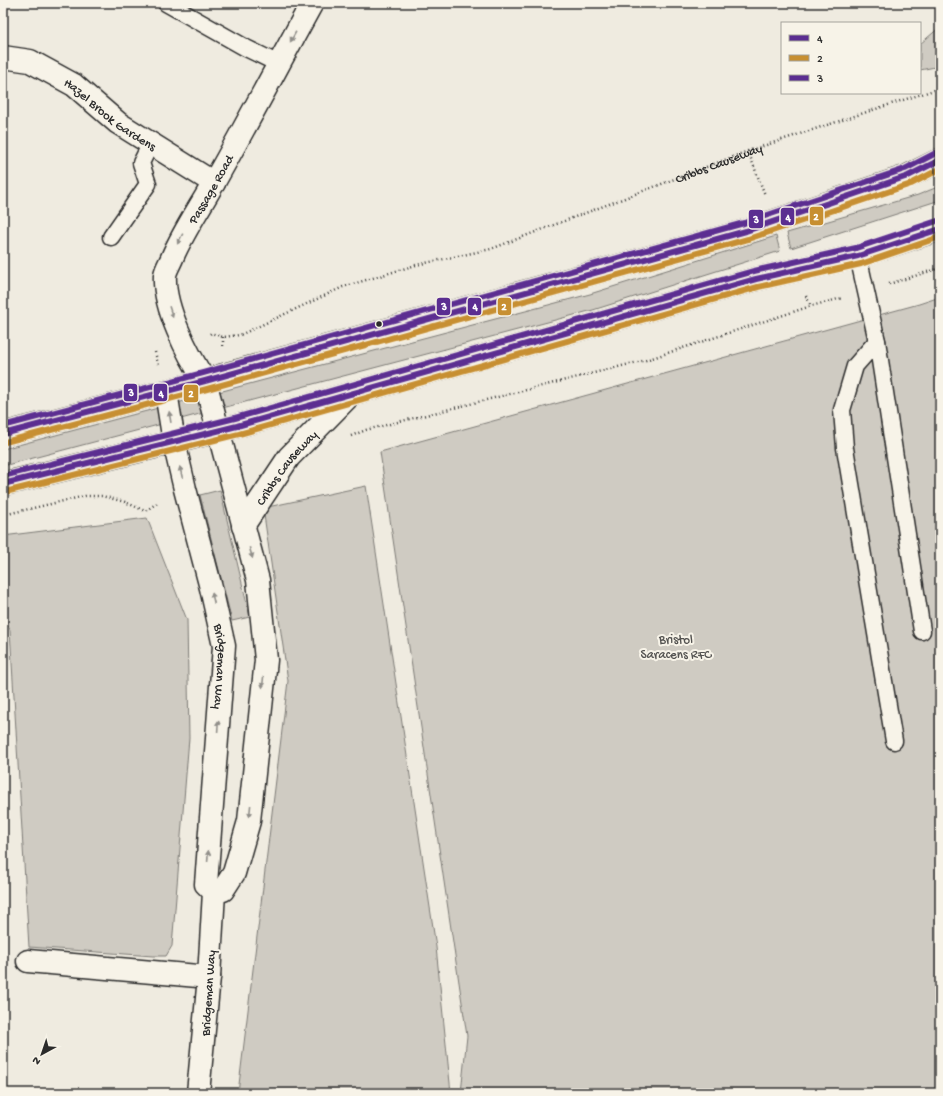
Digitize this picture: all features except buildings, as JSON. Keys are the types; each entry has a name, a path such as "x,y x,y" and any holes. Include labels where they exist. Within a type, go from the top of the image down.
{"street":[{"name":"Passage Road","path":"243,526 205,381 194,365 170,310 166,292 165,274 180,239 214,183 312,3"},
{"name":"Hazel Brook Gardens","path":"3,57 30,61 74,85 118,123 214,183"},
{"path":"3,434 166,392 746,231 908,176 940,160"},
{"name":"Cribbs Causeway","path":"3,484 174,442 350,395 756,279 858,256 940,229"},
{"name":"Bridgeman Way","path":"166,392 174,442 224,646 206,884 214,892 209,977 198,1093"},
{"name":"Cribbs Causeway","path":"243,526 289,457 350,395"},
{"path":"214,892 223,890 234,873 249,821 266,660 258,580 243,526"},
{"path":"28,961 209,977"}],"lane":[{"path":"166,3 246,48 279,64"},
{"path":"111,237 148,184 141,163 151,143"},
{"path":"858,256 877,341 922,631"},
{"path":"877,341 855,366 842,410 845,448 894,741"}],"path":[{"name":"Cribbs Causeway","path":"185,345 212,333 223,337 240,335 343,287 416,265 500,246 748,151 940,88"},
{"path":"346,438 366,430 646,360 811,306 865,292 940,268"},
{"path":"3,516 85,496 102,496 125,502 144,511 185,489"}],"green space":[{"path":"940,27 940,66 921,70 921,43"},
{"path":"940,186 940,200 791,248 787,233 918,195"},
{"path":"776,236 780,251 593,310 3,466 3,449 590,294"},
{"name":"Bristol Saracens RFC","path":"940,297 940,1093 461,1093 467,1036 380,452"},
{"path":"366,486 436,947 451,1093 238,1093 288,681 263,508"},
{"path":"220,490 250,617 232,621 200,495"},
{"path":"147,518 187,620 189,738 172,946 166,956 29,947 10,630 3,611 3,536"}],"transit line":[{"name":"3","path":"3,426 203,373 744,223 905,169 936,153"},
{"name":"4","path":"3,434 205,381 746,231 908,176 940,160"},
{"name":"2","path":"5,442 207,389 748,239 911,184 940,169"},
{"name":"3","path":"3,476 235,418 754,271 856,248 937,221"},
{"name":"4","path":"3,484 237,426 756,279 858,256 940,229"},
{"name":"2","path":"5,492 239,434 758,287 861,264 940,237"}]}
